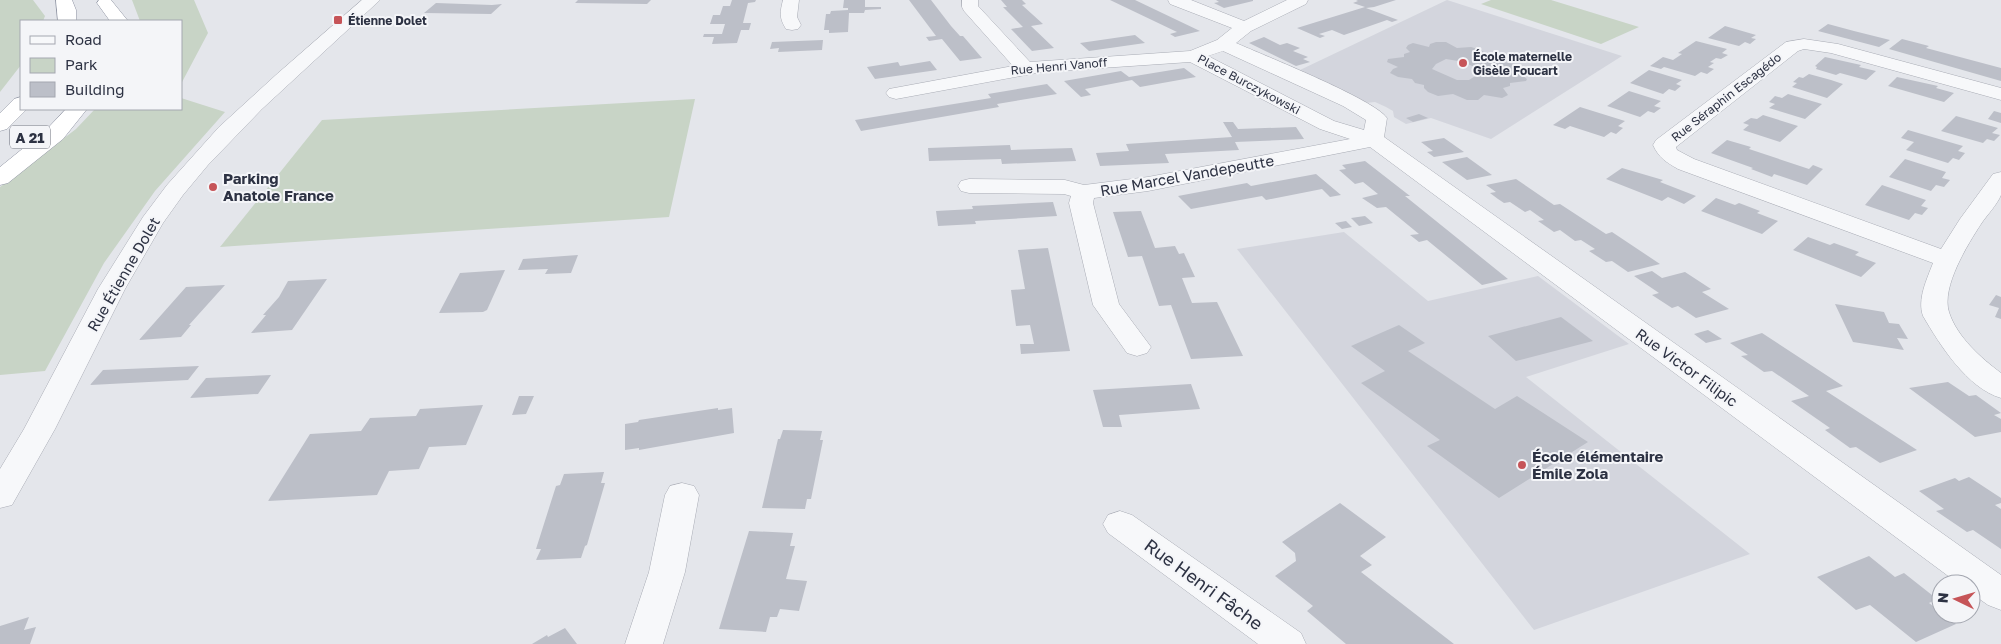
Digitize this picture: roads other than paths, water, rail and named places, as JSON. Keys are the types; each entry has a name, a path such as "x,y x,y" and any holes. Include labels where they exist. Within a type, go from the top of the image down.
{"highway":[{"path":"64,0 67,20"},
{"path":"105,2 106,20"},
{"path":"105,2 118,20"},
{"name":"A 21","path":"0,125 20,104"},
{"name":"A 21","path":"0,160 28,139 56,110"},
{"path":"0,178 54,134 76,110"}],"street":[{"name":"Rue Étienne Dolet","path":"0,496 38,432 120,272 152,221 183,180 229,129 372,0"},
{"path":"791,0 788,17 792,26"},
{"path":"970,0 970,7 1025,68"},
{"path":"1176,0 1245,27"},
{"path":"1224,44 1245,27 1300,0"},
{"name":"Place Burczykowski","path":"1224,44 1371,112 1377,118 1373,140 1327,124 1193,56 1224,44"},
{"name":"Rue Séraphin Escagédo","path":"1948,260 1686,164 1668,154 1664,145 1792,46 1798,45 1832,48 2001,94"},
{"name":"Rue Henri Vanoff","path":"896,93 1025,68 1193,56"},
{"name":"Rue Marcel Vandepeutte","path":"969,186 1064,187 1084,192 1148,184 1373,140"},
{"name":"Rue Victor Filipic","path":"1373,140 2001,595"},
{"path":"2001,179 1976,214 1948,260 1935,289 1935,312 1952,344 1979,371 2001,388"},
{"path":"1084,192 1081,202 1106,305 1137,347"},
{"path":"644,644 666,572 682,495"},
{"name":"Rue Henri Fâche","path":"1120,524 1287,644"}],"place":[{"name":"Étienne Dolet","path":"338,20"},
{"name":"École maternelle Gisèle Foucart","path":"1463,63"},
{"name":"Parking Anatole France","path":"213,187"},
{"name":"École élémentaire Émile Zola","path":"1522,465"}]}
